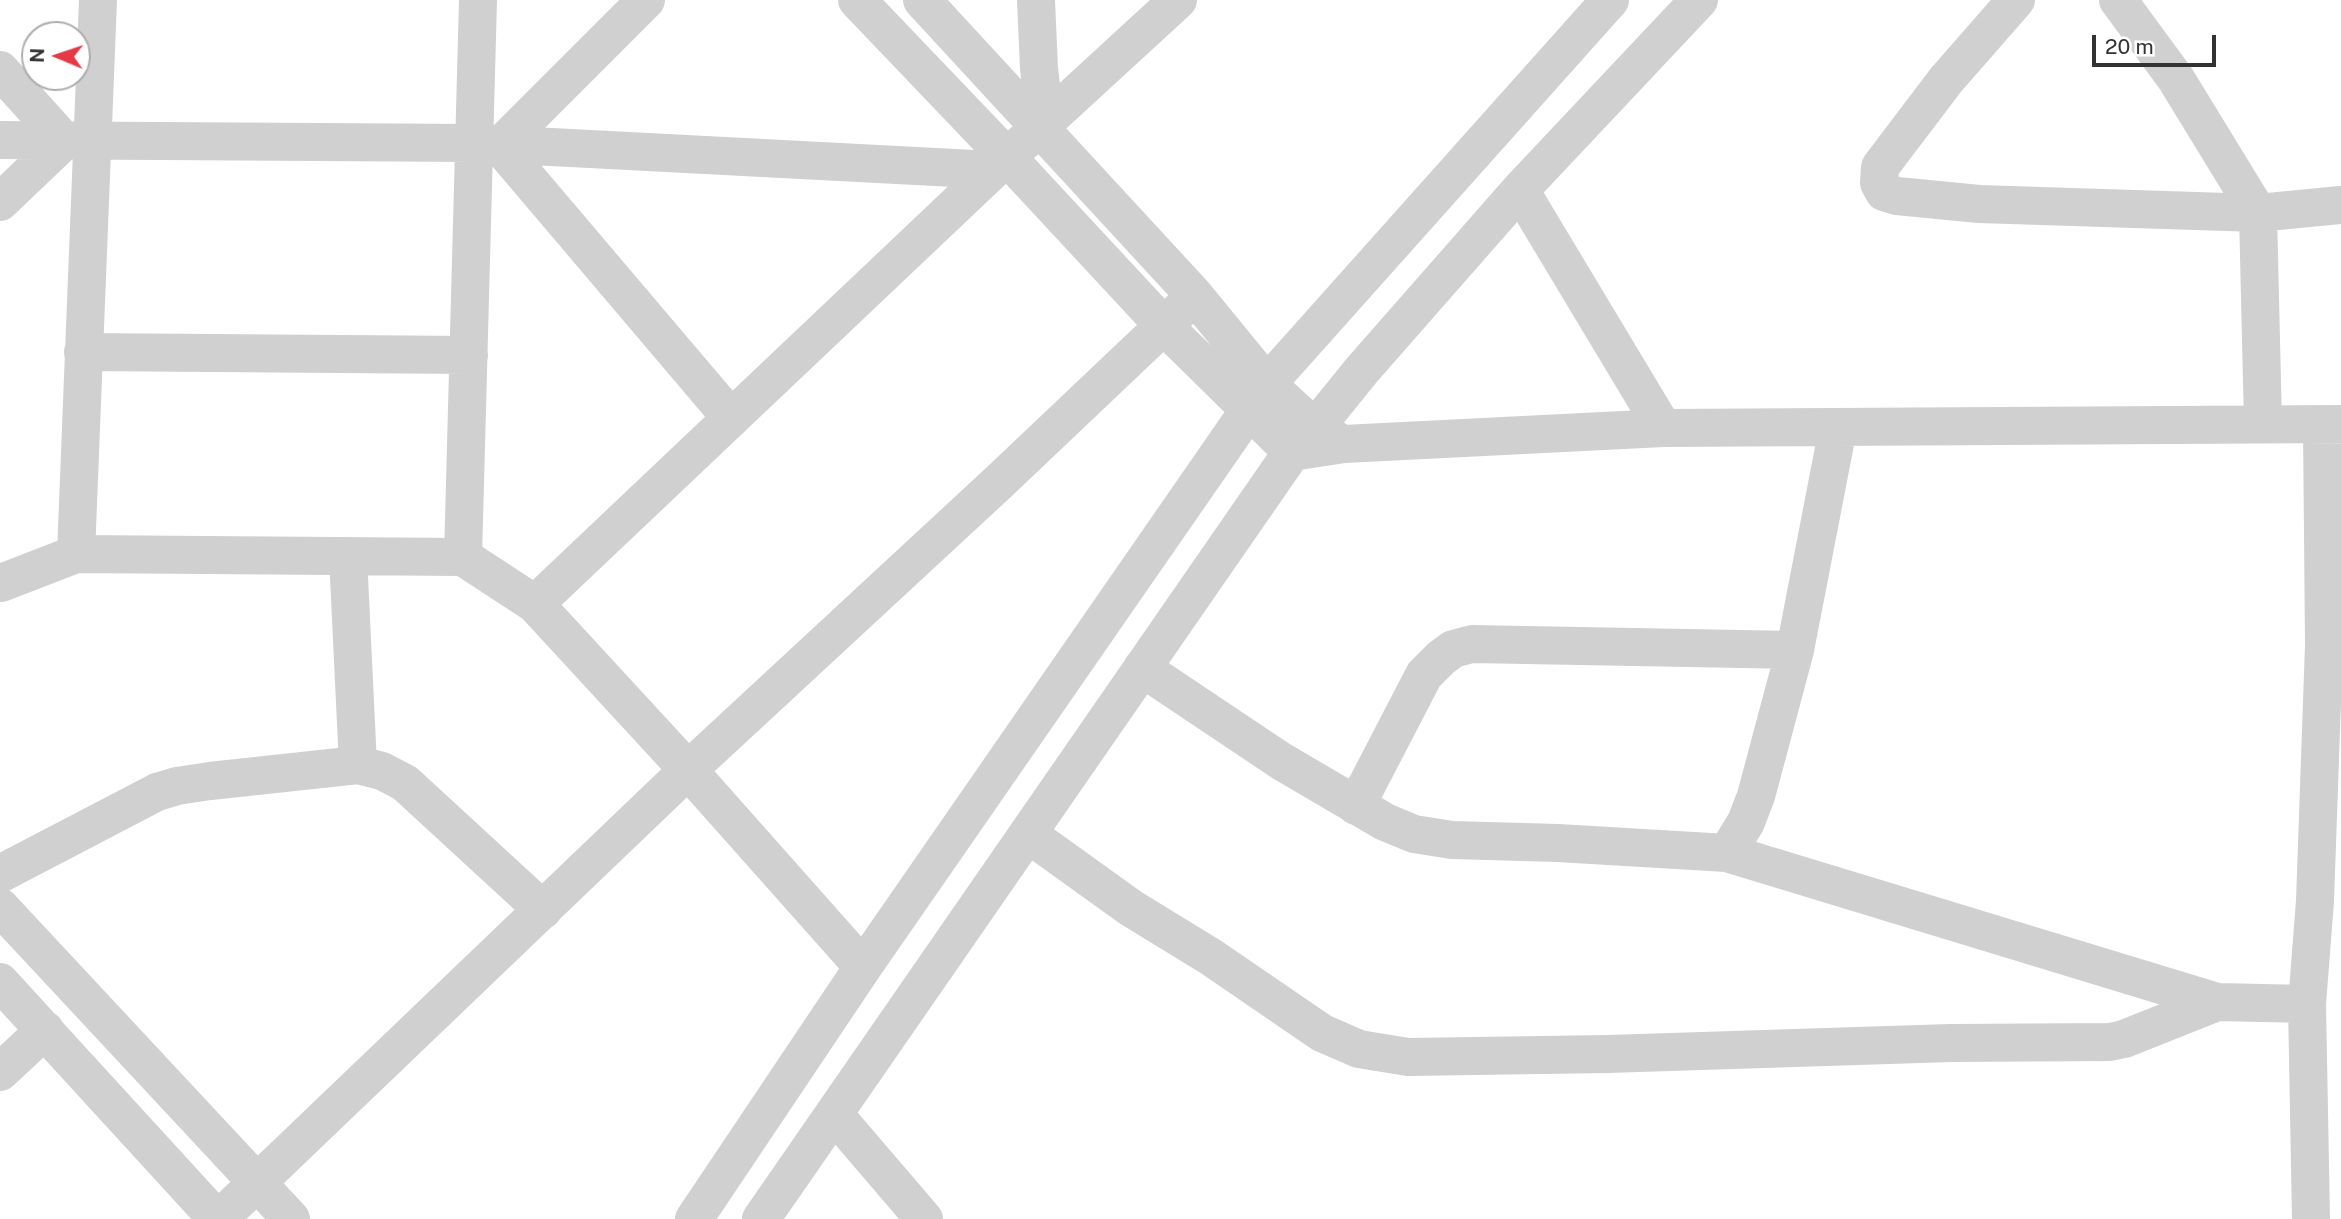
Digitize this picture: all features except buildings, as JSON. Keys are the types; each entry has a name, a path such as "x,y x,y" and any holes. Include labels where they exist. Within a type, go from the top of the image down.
{"street":[{"path":"76,554 83,352 78,141 98,0"},
{"path":"463,557 469,355 488,144 478,0"},
{"path":"488,144 646,0"},
{"path":"857,0 1000,164 1164,326 1317,441 1663,428 2332,424 2328,901 2307,1004 2311,1219"},
{"path":"922,0 1042,124 1195,296 1258,397"},
{"path":"1036,0 1042,124"},
{"path":"535,604 1042,124 1178,0"},
{"path":"694,1219 863,967 1258,397 1610,0"},
{"path":"761,1219 1142,667 1317,441 1362,370 1520,191 1699,0"},
{"path":"2016,0 1946,80 1880,167 1879,183 1884,192 1897,196 1979,204 2258,213 2341,205"},
{"path":"2118,0 2176,79 2258,213 2263,424"},
{"path":"0,70 78,141"},
{"path":"0,140 488,144 1000,164"},
{"path":"0,202 78,141"},
{"path":"488,144 731,418"},
{"path":"1520,191 1663,428"},
{"path":"0,982 218,1219 688,770 1195,296"},
{"path":"83,352 469,355"},
{"path":"1727,853 1746,822 1756,796 1795,650 1838,428"},
{"path":"0,583 76,554 463,557 535,604 688,770 863,967"},
{"path":"348,556 358,765"},
{"path":"1356,806 1424,675 1453,649 1486,644 1795,650"},
{"path":"1142,667 1281,761 1385,822 1414,834 1452,840 1727,853 2217,1002 2307,1004"},
{"path":"0,874 157,792 210,781 358,765 382,771 405,783 542,910"},
{"path":"1028,834 1131,908 1211,957 1322,1033 1359,1049 1408,1057 1608,1054 1951,1043 2109,1042 2132,1036 2217,1002"},
{"path":"0,907 291,1219"},
{"path":"0,1072 45,1030"},
{"path":"834,1114 924,1219"}]}
